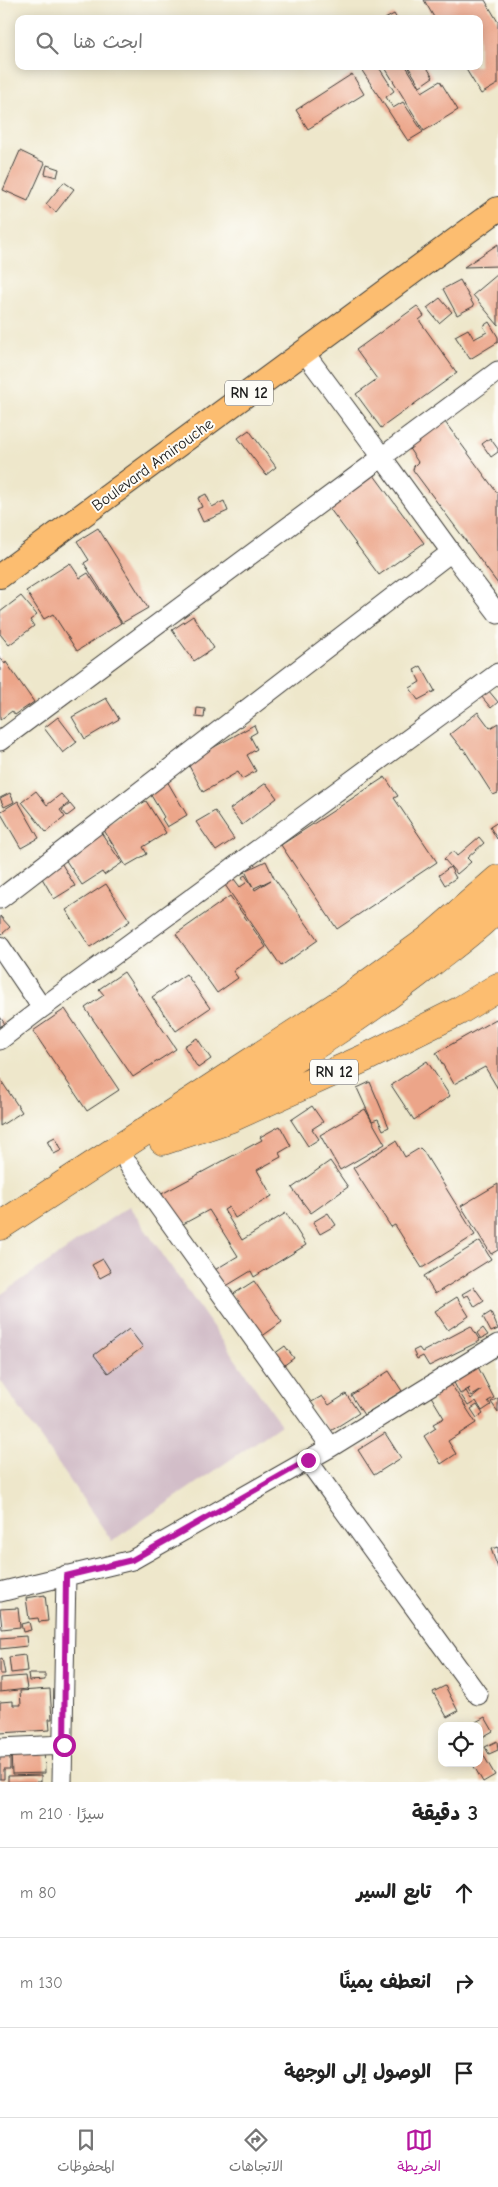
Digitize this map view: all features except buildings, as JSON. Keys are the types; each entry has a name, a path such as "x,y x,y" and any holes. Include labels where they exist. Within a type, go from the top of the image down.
{"highway":[{"path":"0,1226 341,1003 428,940 498,880"},
{"path":"163,1141 319,1043 398,989 485,920 498,907"},
{"name":"RN 12","path":"0,1245 163,1141 229,1119 365,1058 459,1011 498,987"}],"main road":[{"name":"Boulevard Amirouche","path":"0,576 498,209"}],"street":[{"path":"304,352 498,614"},
{"path":"0,741 498,371"},
{"path":"0,899 451,552"},
{"path":"0,1040 498,673"},
{"path":"0,946 42,1008"},
{"path":"128,1164 331,1447"},
{"path":"0,1592 132,1560 331,1447 498,1344"},
{"path":"308,1460 478,1695"},
{"path":"62,1782 66,1576"},
{"path":"0,1748 64,1745"}],"shaded area":[{"path":"129,1206 281,1425 112,1541 0,1380 0,1295"}],"route":[{"path":"64,1745 66,1576 132,1560 308,1460"}]}
